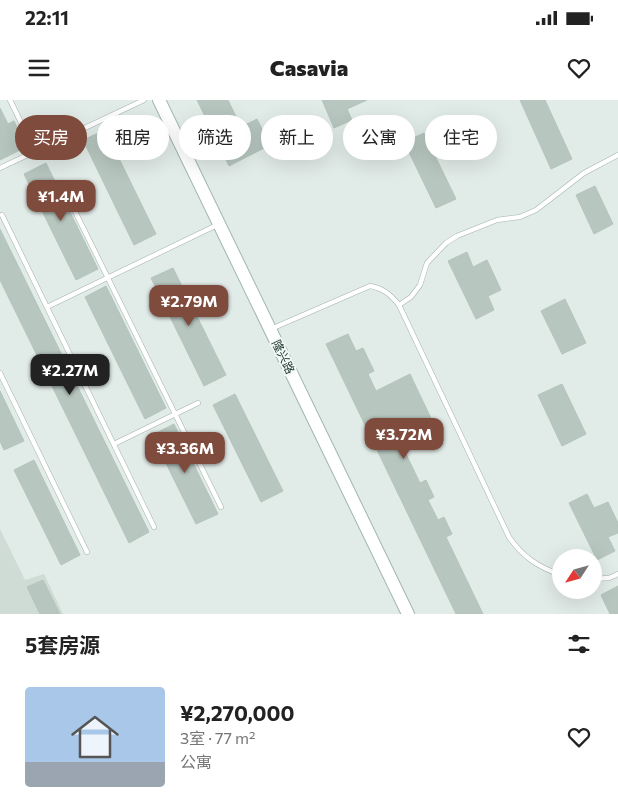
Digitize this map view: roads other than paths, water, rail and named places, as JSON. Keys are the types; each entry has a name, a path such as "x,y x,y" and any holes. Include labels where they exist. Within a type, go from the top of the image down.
{"street":[{"name":"隆兴路","path":"159,100 408,614"}],"lane":[{"path":"10,100 17,115"},
{"path":"87,127 144,100"},
{"path":"399,306 412,296 424,276 427,263 446,242 497,220 520,216 536,210 584,173 618,155"},
{"path":"0,168 18,160"},
{"path":"61,183 221,507"},
{"path":"2,214 154,527"},
{"path":"47,307 219,224"},
{"path":"270,330 370,286 384,290 399,306 508,537 533,564 552,571"},
{"path":"0,373 87,552"},
{"path":"114,444 198,403"},
{"path":"602,578 618,574"}]}
